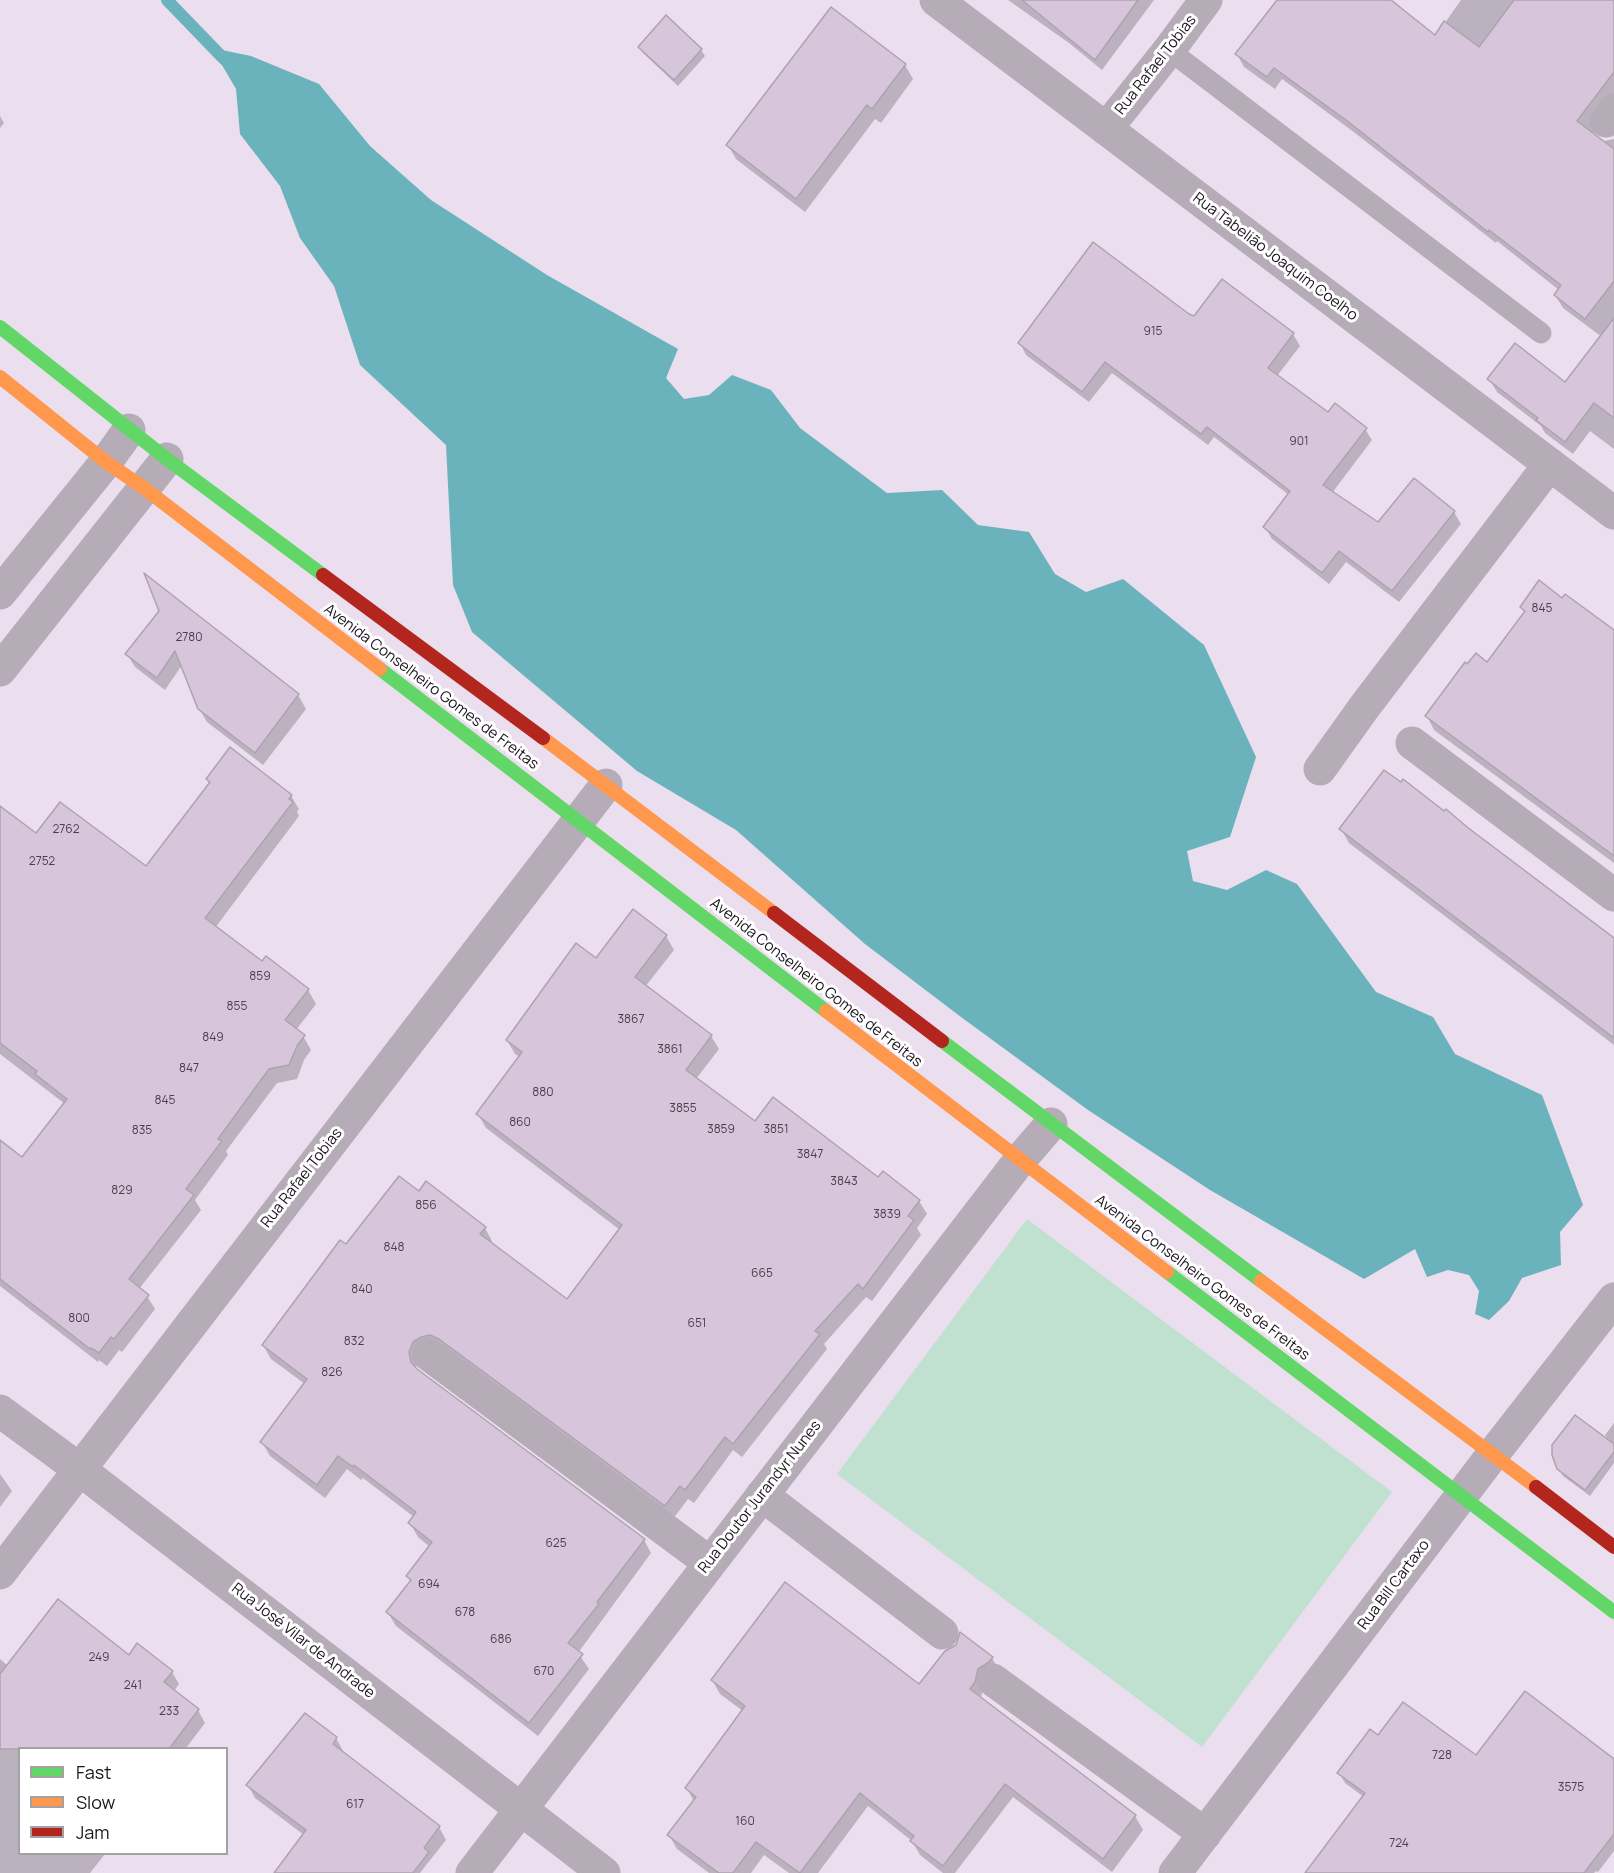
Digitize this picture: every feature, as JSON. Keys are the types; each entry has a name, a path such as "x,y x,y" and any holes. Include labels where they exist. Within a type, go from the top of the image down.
{"street":[{"name":"Rua Tabelião Joaquim Coelho","path":"936,0 1614,513"},
{"name":"Rua Rafael Tobias","path":"1106,129 1206,0"},
{"name":"Avenida Conselheiro Gomes de Freitas","path":"0,327 166,459 606,784 1051,1124 1614,1547"},
{"name":"Avenida Conselheiro Gomes de Freitas","path":"0,377 106,462 144,488 1614,1612"},
{"path":"0,593 106,462 129,430"},
{"path":"0,670 166,459"},
{"path":"1320,769 1365,706 1550,464"},
{"path":"1412,743 1614,895"},
{"name":"Rua Rafael Tobias","path":"0,1573 606,784"},
{"name":"Rua Doutor Jurandyr Nunes","path":"472,1873 1020,1160 1051,1124"},
{"name":"Rua Bill Cartaxo","path":"1175,1873 1493,1454 1614,1299"},
{"path":"428,1354 710,1563"},
{"name":"Rua José Vilar de Andrade","path":"0,1411 79,1469 604,1873"},
{"path":"762,1495 942,1633"},
{"path":"993,1680 1205,1834"}],"lane":[{"path":"1169,50 1541,333"}],"green space":[{"path":"1027,1219 1392,1492 1202,1747 837,1474"}],"water":[{"path":"212,48 251,56 319,84 370,146 431,200 547,275 678,349 666,378 684,399 709,395 732,375 771,390 800,428 887,493 942,490 978,525 1029,532 1055,574 1086,592 1123,579 1204,645 1256,757 1230,837 1187,851 1193,881 1227,890 1266,870 1297,884 1376,992 1433,1017 1455,1054 1542,1095 1583,1205 1560,1232 1561,1265 1522,1278 1509,1301 1489,1320 1475,1314 1479,1291 1469,1275 1448,1270 1427,1277 1415,1249 1364,1279 1210,1190 1088,1110 961,1017 865,944 736,830 637,771 472,632 453,585 446,445 360,365 334,286 300,238 280,186 240,134 236,89"}],"building":[{"path":"1022,0 1138,0 1095,60"},
{"path":"1277,0 1391,0 1435,35 1444,21 1479,47 1514,0 1614,0 1614,72 1577,121 1614,149 1614,281 1585,319 1554,295 1561,285 1489,230 1488,232 1346,120 1274,68 1267,77 1235,54"},
{"path":"831,7 906,64 872,109 867,105 796,199 726,145"},
{"path":"666,15 702,49 674,80 638,47"},
{"path":"1093,242 1189,314 1194,316 1222,279 1294,333 1268,368 1328,412 1335,403 1367,428 1323,485 1378,522 1414,478 1455,511 1392,591 1339,551 1322,573 1263,527 1290,491 1207,427 1201,434 1105,362 1082,392 1018,343"},
{"path":"1614,318 1614,418 1594,403 1565,442 1487,379 1515,343 1565,382"},
{"path":"144,573 299,694 255,753 198,709 175,651 157,678 125,654 159,611"},
{"path":"1539,580 1562,598 1565,594 1614,630 1614,856 1425,716 1465,662 1467,664 1476,653 1487,662 1525,611 1520,607"},
{"path":"230,747 292,795 289,799 293,802 205,918 262,961 266,956 309,989 285,1020 305,1035 297,1046 289,1065 269,1069 218,1139 222,1141 186,1189 194,1195 129,1279 149,1295 114,1339 111,1337 99,1353 90,1349 0,1279 0,1140 22,1157 67,1099 35,1074 37,1071 0,1043 0,806 36,833 60,802 146,866 210,782 206,779"},
{"path":"1384,770 1401,782 1403,779 1444,811 1446,809 1614,938 1614,1038 1339,829"},
{"path":"633,909 667,935 635,977 712,1035 686,1070 755,1121 773,1097 878,1177 883,1171 920,1200 908,1216 914,1220 863,1289 858,1284 815,1331 820,1334 733,1444 725,1437 685,1490 680,1486 665,1506 439,1339 430,1335 413,1342 409,1352 411,1362 417,1369 645,1539 568,1643 583,1654 529,1723 386,1612 411,1580 406,1576 432,1542 408,1523 416,1512 354,1465 353,1467 338,1456 317,1485 260,1442 307,1379 262,1345 340,1240 346,1244 399,1176 419,1191 426,1181 486,1227 480,1234 567,1299 622,1225 476,1114 522,1052 506,1040 576,943 596,958"},
{"path":"1575,1415 1614,1444 1614,1452 1585,1490 1557,1469 1552,1455 1552,1445"},
{"path":"785,1582 919,1684 945,1651 956,1645 960,1632 993,1657 978,1669 975,1682 970,1689 1136,1815 1103,1859 1005,1784 943,1866 910,1841 914,1836 860,1793 800,1873 756,1842 733,1873 719,1873 667,1835 696,1797 685,1788 745,1706 711,1680"},
{"path":"58,1599 129,1655 137,1643 173,1671 164,1682 199,1709 170,1747 0,1749 0,1674"},
{"path":"1525,1691 1614,1759 1614,1834 1584,1873 1305,1873 1365,1793 1337,1773 1370,1729 1378,1735 1403,1702 1476,1755"},
{"path":"305,1713 337,1737 333,1744 440,1826 424,1848 429,1852 413,1873 274,1873 306,1830 246,1785"}],"waterway":[{"path":"167,0 224,59"}],"traffic: fast":[{"path":"0,327 167,459 323,575"},
{"path":"380,669 826,1011"},
{"path":"942,1041 1261,1281"},
{"path":"1167,1272 1614,1612"}],"traffic: slow":[{"path":"0,377 106,462 144,488 380,669"},
{"path":"543,738 774,913"},
{"path":"826,1011 1167,1272"},
{"path":"1261,1281 1536,1487"}],"traffic: jam":[{"path":"323,575 543,738"},
{"path":"774,913 942,1041"},
{"path":"1536,1487 1614,1547"}]}
